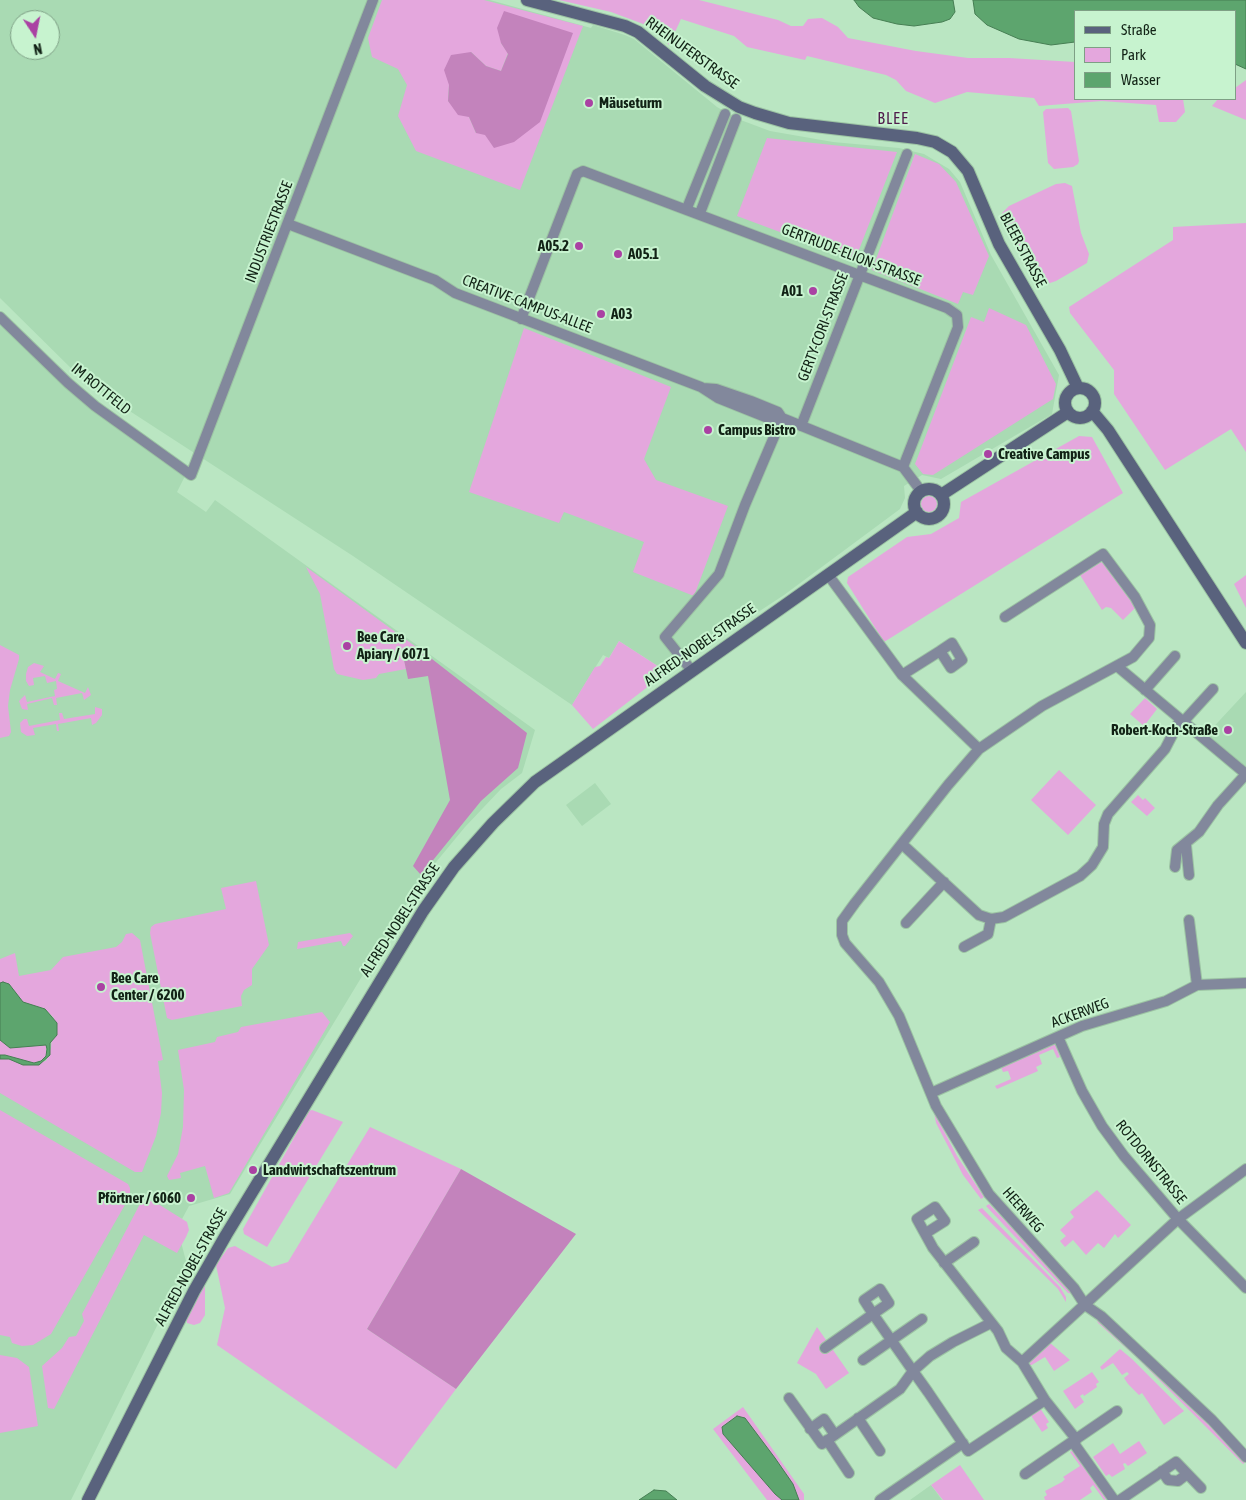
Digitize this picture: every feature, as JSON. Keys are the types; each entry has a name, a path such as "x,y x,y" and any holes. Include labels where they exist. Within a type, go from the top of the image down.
{"street":[{"name":"INDUSTRIESTRASSE","path":"191,475 373,0"},
{"name":"RHEINUFERSTRASSE","path":"527,0 625,26 638,32 705,86 739,107 755,113 788,123 928,140"},
{"path":"687,208 725,114"},
{"path":"700,213 736,119"},
{"name":"BLEER STRASSE","path":"928,140 952,152 968,171 999,244 1056,342 1078,388"},
{"name":"GERTY-CORI-STRASSE","path":"801,426 907,154"},
{"name":"GERTRUDE-ELION-STRASSE","path":"521,319 580,172 588,171 947,308 953,311 959,321 903,467"},
{"name":"CREATIVE-CAMPUS-ALLEE","path":"288,224 435,280 454,293 700,387 718,398 773,420 782,418 903,467"},
{"name":"IM ROTTFELD","path":"0,317 68,383 95,406 191,475"},
{"path":"1078,388 1088,390 1092,395 1094,404 1092,411 1082,418 1074,417 1068,412 1065,405 1066,398 1071,391 1078,388"},
{"path":"1092,411 1108,430 1246,643"},
{"path":"941,495 1068,412"},
{"path":"692,671 666,637 719,574 745,504 782,418"},
{"path":"903,467 921,491"},
{"path":"930,489 941,495 944,503 939,515 927,519 916,512 914,501 921,491 930,489"},
{"name":"ALFRED-NOBEL-STRASSE","path":"88,1500 194,1291 226,1234 438,889 493,823 535,782 829,576 916,512"},
{"path":"1005,617 1103,554 1135,597 1150,625 1149,638 1133,657 1118,667 1042,706 979,750 948,785 902,844 979,914 991,919 1004,917 1080,876 1092,865 1103,847 1104,824 1108,814 1165,750 1182,721 1213,689"},
{"path":"829,576 902,675 979,750"},
{"path":"902,675 940,650"},
{"path":"1145,690 1175,656"},
{"path":"1118,667 1246,774 1218,805 1200,832 1186,845 1177,850 1174,867"},
{"name":"HEERWEG","path":"902,844 842,921 842,935 845,943 879,982 899,1016 931,1093 946,1123 989,1194 1074,1288 1085,1305 1101,1316 1212,1420 1246,1457"},
{"path":"1186,845 1189,875"},
{"path":"906,922 944,882"},
{"path":"964,948 988,934 991,919"},
{"path":"1189,920 1198,985"},
{"name":"ACKERWEG","path":"931,1093 1082,1026 1166,1001 1198,985 1246,983"},
{"name":"ROTDORNSTRASSE","path":"1058,1037 1082,1091 1102,1126 1124,1156 1178,1219 1246,1288"},
{"path":"1022,1362 1178,1219 1246,1169"},
{"path":"926,1233 944,1263 976,1301 1006,1348 1022,1362 1045,1400 1076,1439 1075,1445 1114,1500"},
{"path":"944,1263 974,1242"},
{"path":"825,1348 873,1314 965,1447"},
{"path":"863,1360 922,1319"},
{"path":"789,1398 822,1444 900,1388 913,1371 930,1356 953,1342 994,1327"},
{"path":"880,1500 1045,1400"},
{"path":"1025,1474 1117,1411"},
{"path":"858,1418 880,1451"},
{"path":"810,1429 824,1419 849,1473"},
{"path":"1120,1500 1176,1462 1201,1488"},
{"path":"1162,1471 1168,1480 1178,1481 1187,1474"}],"shaded area":[{"path":"0,0 490,0 591,28 593,25 625,35 634,39 717,107 738,119 770,131 833,142 899,148 924,154 949,169 960,182 991,255 1059,375 1052,414 941,479 922,475 904,486 905,498 900,509 784,595 667,672 619,641 609,658 603,655 572,705 353,556 85,382 0,298"},
{"path":"504,11 573,33 540,122 514,142 494,148 485,135 476,133 469,117 458,115 448,101 449,85 444,70 451,55 471,52 486,66 501,71 508,54 501,43 497,28"},
{"path":"0,323 64,386 185,476 177,492 206,512 215,500 535,730 522,773 501,789 465,827 432,867 401,912 230,1194 189,1206 182,1219 177,1216 175,1219 187,1265 71,1500 0,1500"},
{"path":"423,652 527,733 518,768 481,801 421,875 413,866 450,800 428,676 408,679 403,655"},
{"name":"Robert-Koch-Straße","path":"1246,692 1246,768 1206,735"},
{"path":"595,783 611,804 582,826 566,805"},
{"path":"461,1169 576,1234 456,1389 367,1329"},
{"path":"931,1485 942,1500 910,1500"}],"green space":[{"path":"382,0 484,0 583,26 520,190 416,151 398,116 407,85 398,69 372,57 368,38","holes":["572,33 476,133 469,117 448,101 449,85 471,52 486,66 501,71 508,53 501,43"]},
{"path":"559,0 699,0 778,20 791,26 803,26 808,19 822,18 838,27 848,38 916,51 968,58 1009,58 1074,62 1074,100 1183,100 1185,112 1176,122 1159,122 1156,105 1102,101 1039,106 1034,98 967,92 935,103 906,91 896,80 886,75 807,56 805,60 747,47 734,36 681,19 669,45 646,25 611,12"},
{"path":"1246,80 1246,120 1212,106 1217,100 1236,100 1236,87"},
{"path":"1068,108 1071,111 1079,161 1073,167 1054,169 1048,163 1043,112 1046,109"},
{"path":"767,138 897,152 855,260 737,216"},
{"path":"915,154 939,164 956,182 989,256 973,295 963,292 958,304 872,270"},
{"path":"1065,183 1072,186 1081,233 1089,254 1087,263 1056,281 1044,285 1038,284 1010,238 1001,219 1002,213 1009,206 1056,184"},
{"path":"1246,223 1246,452 1231,429 1165,470 1114,394 1114,370 1070,313 1069,307 1173,240 1173,227"},
{"path":"989,308 1026,325 1056,384 1053,399 933,475 923,474 915,464 971,317 984,322"},
{"path":"524,328 671,387 644,459 656,480 728,506 694,596 633,572 644,542 564,512 559,523 469,492"},
{"path":"1079,436 1092,437 1123,493 884,642 847,583 848,577 907,537 931,534 959,518 961,502"},
{"path":"929,496 935,498 937,504 935,510 929,512 923,510 921,504 923,498"},
{"path":"1099,562 1106,563 1136,607 1123,620 1111,608 1106,607 1102,610 1080,575"},
{"path":"306,567 423,652 403,655 406,669 379,674 376,678 363,680 337,674 334,669 320,594"},
{"path":"1246,575 1246,608 1234,584"},
{"path":"619,641 667,672 593,729 572,705 595,667 600,666 606,657 609,658"},
{"path":"0,645 19,655 19,659 10,690 8,706 11,732 9,736 0,738"},
{"path":"34,663 44,666 40,672 55,679 58,673 61,674 58,681 85,693 88,687 91,695 84,700 82,693 56,698 57,705 54,705 52,698 27,704 28,710 22,709 19,701 25,695 27,702 55,696 54,690 57,689 56,681 47,683 45,676 33,678 34,685 29,686 26,681 26,674 28,667"},
{"path":"1145,698 1157,709 1144,726 1130,714"},
{"path":"95,707 102,709 102,715 92,725 91,718 58,724 59,731 57,731 56,724 33,728 35,735 27,736 21,732 20,723 24,719 27,719 29,726 60,720 59,713 62,713 64,719 95,714"},
{"path":"1059,770 1096,805 1068,835 1031,800"},
{"path":"1138,795 1143,800 1145,798 1155,808 1147,816 1131,802"},
{"path":"256,881 269,945 252,969 252,985 244,990 241,996 242,1006 172,1020 167,1018 150,933 151,927 155,924 226,909 221,888"},
{"path":"132,933 140,940 163,1060 158,1061 162,1093 161,1113 156,1136 142,1172 135,1172 0,1093 0,1059 9,1059 23,1065 46,1061 51,1048 54,1018 45,1009 23,1002 9,984 0,983 0,959 15,953 19,976 51,970 63,957 116,947 122,942 126,934"},
{"path":"350,933 353,936 345,946 343,946 341,941 297,949 298,942"},
{"path":"322,1012 330,1022 229,1193 214,1198 205,1166 180,1173 181,1178 169,1180 167,1176 178,1154 183,1127 184,1090 178,1050 215,1042 217,1037 238,1032 241,1027"},
{"path":"0,1040 10,1048 46,1045 46,1056 41,1061 34,1063 0,1055"},
{"path":"1055,1044 1060,1057 1057,1058 1053,1049 1039,1055 1042,1064 1036,1067 1038,1071 997,1089 995,1086 1011,1079 1008,1071 1003,1072 1001,1067"},
{"path":"0,1110 128,1184 130,1188 130,1196 51,1334 33,1345 22,1346 12,1343 10,1337 0,1335"},
{"path":"312,1110 343,1122 267,1247 244,1234 243,1229 309,1111"},
{"path":"934,1112 957,1156 984,1197 981,1199 963,1175 936,1123"},
{"path":"370,1127 461,1169 367,1329 456,1389 396,1469 217,1345 225,1308 216,1265 228,1248 235,1246 272,1267 288,1262"},
{"path":"1097,1190 1131,1225 1118,1238 1115,1234 1104,1248 1098,1243 1086,1255 1073,1240 1065,1247 1060,1241 1066,1236 1060,1230 1074,1217 1070,1212"},
{"path":"147,1200 155,1202 187,1222 189,1230 186,1237 177,1253 144,1235 54,1409 48,1408 42,1366 62,1348 69,1337 76,1336 84,1321 82,1314 141,1202"},
{"path":"989,1204 1073,1294 1068,1293 986,1206"},
{"path":"982,1208 1060,1287 1066,1297 1066,1302 1058,1289 978,1210"},
{"path":"205,1283 205,1315 200,1323 194,1325 187,1323 186,1318"},
{"path":"1096,1318 1226,1440 1246,1462 1243,1464 1136,1357 1098,1323"},
{"path":"817,1327 849,1373 826,1389 816,1374 797,1363"},
{"path":"1049,1342 1070,1360 1054,1371 1045,1357 1030,1366 1029,1362"},
{"path":"1120,1349 1184,1411 1164,1425 1142,1393 1139,1395 1128,1384 1124,1378 1129,1374 1127,1372 1122,1375 1113,1363 1102,1370 1100,1367"},
{"path":"0,1355 17,1358 29,1367 38,1426 0,1433"},
{"path":"1092,1372 1099,1382 1096,1384 1097,1387 1084,1396 1083,1394 1080,1396 1084,1402 1075,1409 1063,1391"},
{"path":"743,1407 804,1494 804,1500 767,1500 713,1429"},
{"path":"1040,1408 1049,1422 1046,1424 1048,1428 1042,1432 1030,1414"},
{"path":"1139,1441 1147,1453 1128,1466 1125,1463 1123,1464 1125,1469 1112,1477 1109,1474 1106,1476 1093,1457 1113,1443 1120,1454"},
{"path":"1073,1450 1109,1498 1104,1500 1093,1485 1090,1488 1092,1492 1080,1500 1045,1500 1044,1497 1047,1495 1045,1491 1062,1482 1065,1479 1063,1477 1080,1466 1070,1452"},
{"path":"960,1465 984,1500 943,1500 931,1485"}],"water":[{"path":"854,0 953,0 955,12 950,19 942,22 914,26 897,24 873,18 859,7"},
{"path":"973,0 1246,0 1246,69 1236,64 1236,10 1074,10 1074,42 1051,45 1019,39 987,25 975,14"},
{"path":"0,983 9,984 23,1002 45,1009 57,1023 57,1035 50,1043 50,1055 39,1065 23,1065 9,1059 0,1059 0,1055 5,1055 34,1063 41,1061 46,1056 47,1049 46,1045 10,1048 0,1040"},
{"path":"737,1416 745,1418 775,1458 793,1484 799,1500 782,1500 775,1494 723,1434 722,1427"},
{"path":"654,1490 666,1491 677,1500 639,1500"}],"place":[{"name":"Mäuseturm","path":"589,103"},
{"name":"A05.2","path":"579,246"},
{"name":"A05.1","path":"618,254"},
{"name":"A01","path":"813,291"},
{"name":"A03","path":"601,314"},
{"name":"Campus Bistro","path":"708,430"},
{"name":"Creative Campus","path":"988,454"},
{"name":"Bee Care Apiary / 6071","path":"347,646"},
{"name":"Robert-Koch-Straße","path":"1228,730"},
{"name":"Bee Care Center / 6200","path":"101,987"},
{"name":"Landwirtschaftszentrum","path":"253,1170"},
{"name":"Pförtner / 6060","path":"191,1198"}],"district":[{"name":"BLEE","path":"893,119"}]}
